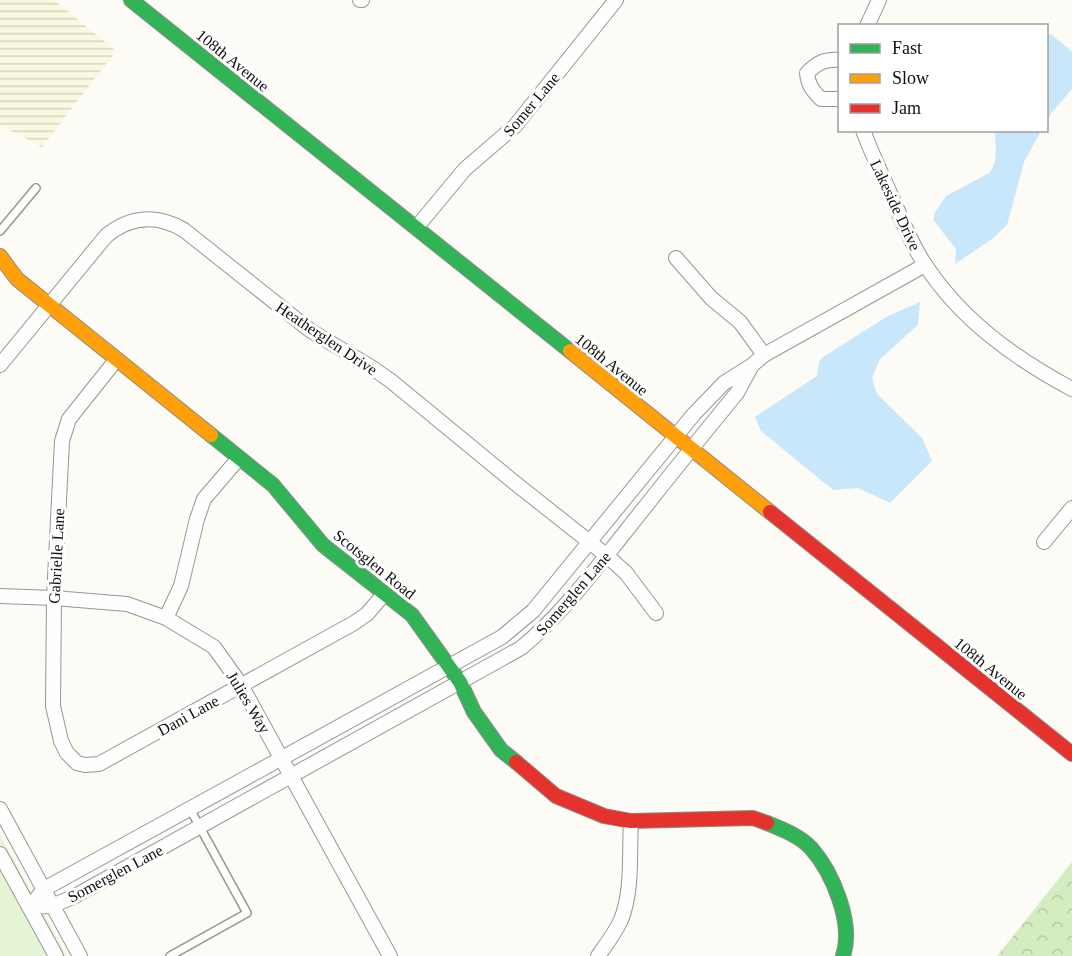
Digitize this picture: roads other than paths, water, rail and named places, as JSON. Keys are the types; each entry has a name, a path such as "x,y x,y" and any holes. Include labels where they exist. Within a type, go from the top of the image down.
{"street":[{"name":"108th Avenue","path":"131,0 1072,754"},
{"name":"Somer Lane","path":"416,228 465,169 515,126 616,0"},
{"path":"868,24 879,0"},
{"path":"838,60 827,59 816,64 807,73 808,83 821,99 838,99"},
{"name":"Lakeside Drive","path":"864,132 911,242 925,265 965,314 1008,351 1072,389"},
{"name":"Heatherglen Drive","path":"0,365 114,230 132,221 150,219 168,222 184,230 311,331 391,381 606,555 626,573 656,613"},
{"name":"Scotsglen Road","path":"0,256 17,279 48,306 273,485 323,545 412,615 460,682 480,722 501,750 556,796 604,816 631,821 753,818 787,831 810,847 826,870 843,910 847,944 843,956"},
{"path":"676,258 711,298 740,322 764,355"},
{"name":"Somerglen Lane","path":"30,907 44,889 502,637 519,625 533,611 675,435 724,383 764,355 925,265"},
{"name":"Gabrielle Lane","path":"77,763 67,753 61,741 53,706 54,598 62,441 69,419 116,360"},
{"name":"Somerglen Lane","path":"30,907 52,906 75,896 521,648 540,633 606,555 737,393 751,366"},
{"path":"166,618 181,586 204,499 239,458"},
{"path":"1044,542 1072,508"},
{"name":"Dani Lane","path":"77,763 99,764 354,623 367,614 384,594"},
{"name":"Julies Way","path":"0,596 127,604 166,618 214,647 241,685 390,956"},
{"path":"0,809 80,956"},
{"path":"598,956 610,940 627,899 631,821"},
{"path":"0,854 56,956"}],"lane":[{"path":"0,231 36,188"},
{"path":"170,956 247,913 190,809"}],"water":[{"path":"1048,34 1072,52 1072,89 1048,119"},
{"path":"995,132 1040,132 1024,162 1007,225 992,239 955,264 956,249 934,221 934,214 946,196 989,173 994,164"},
{"path":"920,302 918,325 880,359 872,378 877,394 922,438 932,461 890,503 858,488 833,490 761,431 755,417 817,376 819,362 823,357 888,316"}]}
